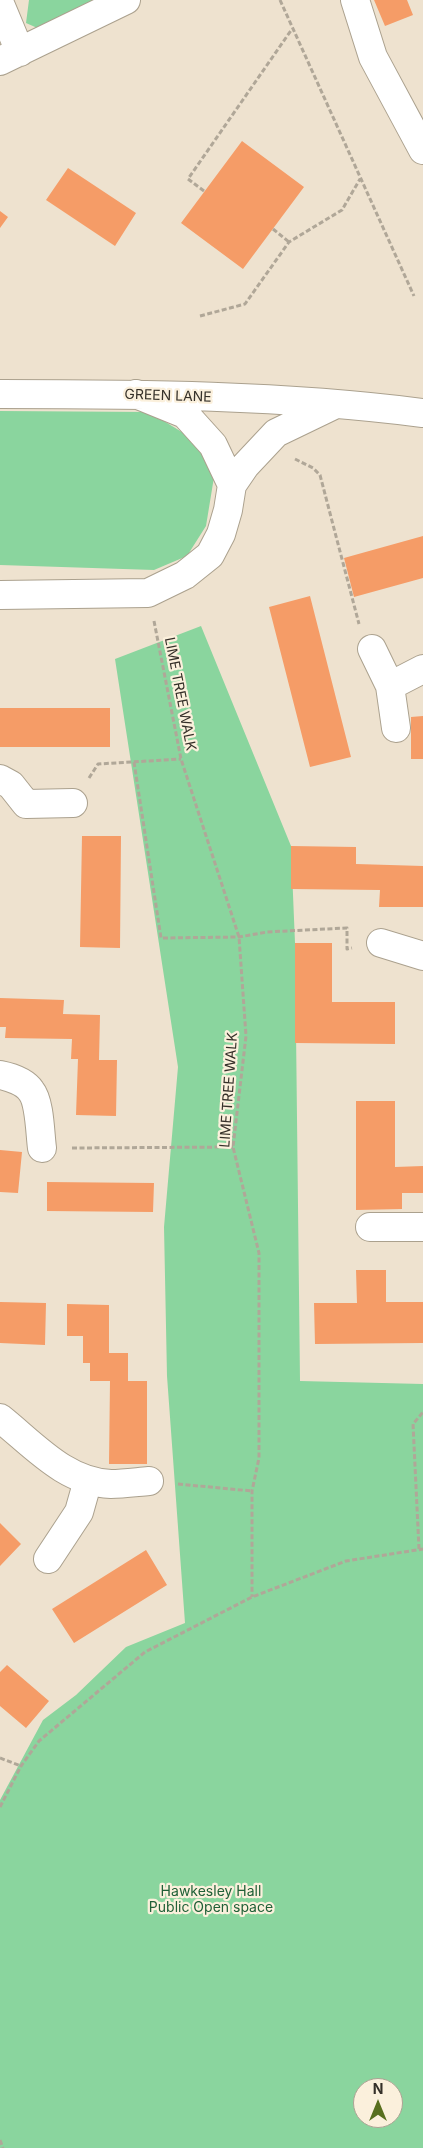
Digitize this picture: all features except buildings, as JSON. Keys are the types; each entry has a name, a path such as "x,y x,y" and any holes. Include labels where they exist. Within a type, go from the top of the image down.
{"main road":[{"path":"0,4 10,56 126,0"},
{"path":"355,0 373,57 423,150"},
{"name":"GREEN LANE","path":"0,394 136,394 367,406 423,413"},
{"path":"4,594 148,593 185,575 210,555 221,534 228,510 232,485 214,445 185,414 136,394"},
{"name":"GREEN LANE","path":"232,485 245,466 276,433 336,405"},
{"path":"372,649 390,686 396,728"},
{"path":"390,686 423,669"},
{"path":"0,779 11,785 26,804 72,803"},
{"path":"381,943 423,956"},
{"path":"0,1075 14,1078 31,1091 37,1108 42,1148"},
{"path":"370,1227 423,1226"},
{"path":"0,1418 54,1465 88,1480 111,1484 149,1481"},
{"path":"48,1559 79,1512 88,1480"}],"path":[{"path":"280,0 414,296"},
{"path":"204,191 188,179 293,28"},
{"path":"200,316 245,304 289,242 342,210 361,179"},
{"path":"272,230 289,242"},
{"path":"266,444 314,468 320,475 359,624 372,649"},
{"name":"LIME TREE WALK","path":"148,593 181,760 239,937 246,1036 234,1147 259,1253 259,1458 252,1491 252,1597"},
{"path":"72,803 98,764 181,760"},
{"path":"134,762 161,938 239,937 267,932 347,928 347,949 381,943"},
{"path":"42,1148 234,1147"},
{"path":"0,1807 21,1766 39,1741 145,1652 252,1597 346,1561 421,1549 413,1424 423,1412"},
{"path":"149,1481 252,1491"},
{"path":"0,1758 21,1766"},
{"path":"0,2140 3,2148"}],"green space":[{"path":"29,0 102,0 42,30 26,23"},
{"path":"0,411 149,412 195,440 214,477 206,526 187,556 154,570 0,565"},
{"name":"Hawkesley Hall Public Open space","path":"201,626 291,846 295,943 300,1381 423,1384 423,2148 0,2148 0,1800 43,1720 76,1695 126,1647 185,1623 167,1376 164,1227 178,1067 115,659"}]}
